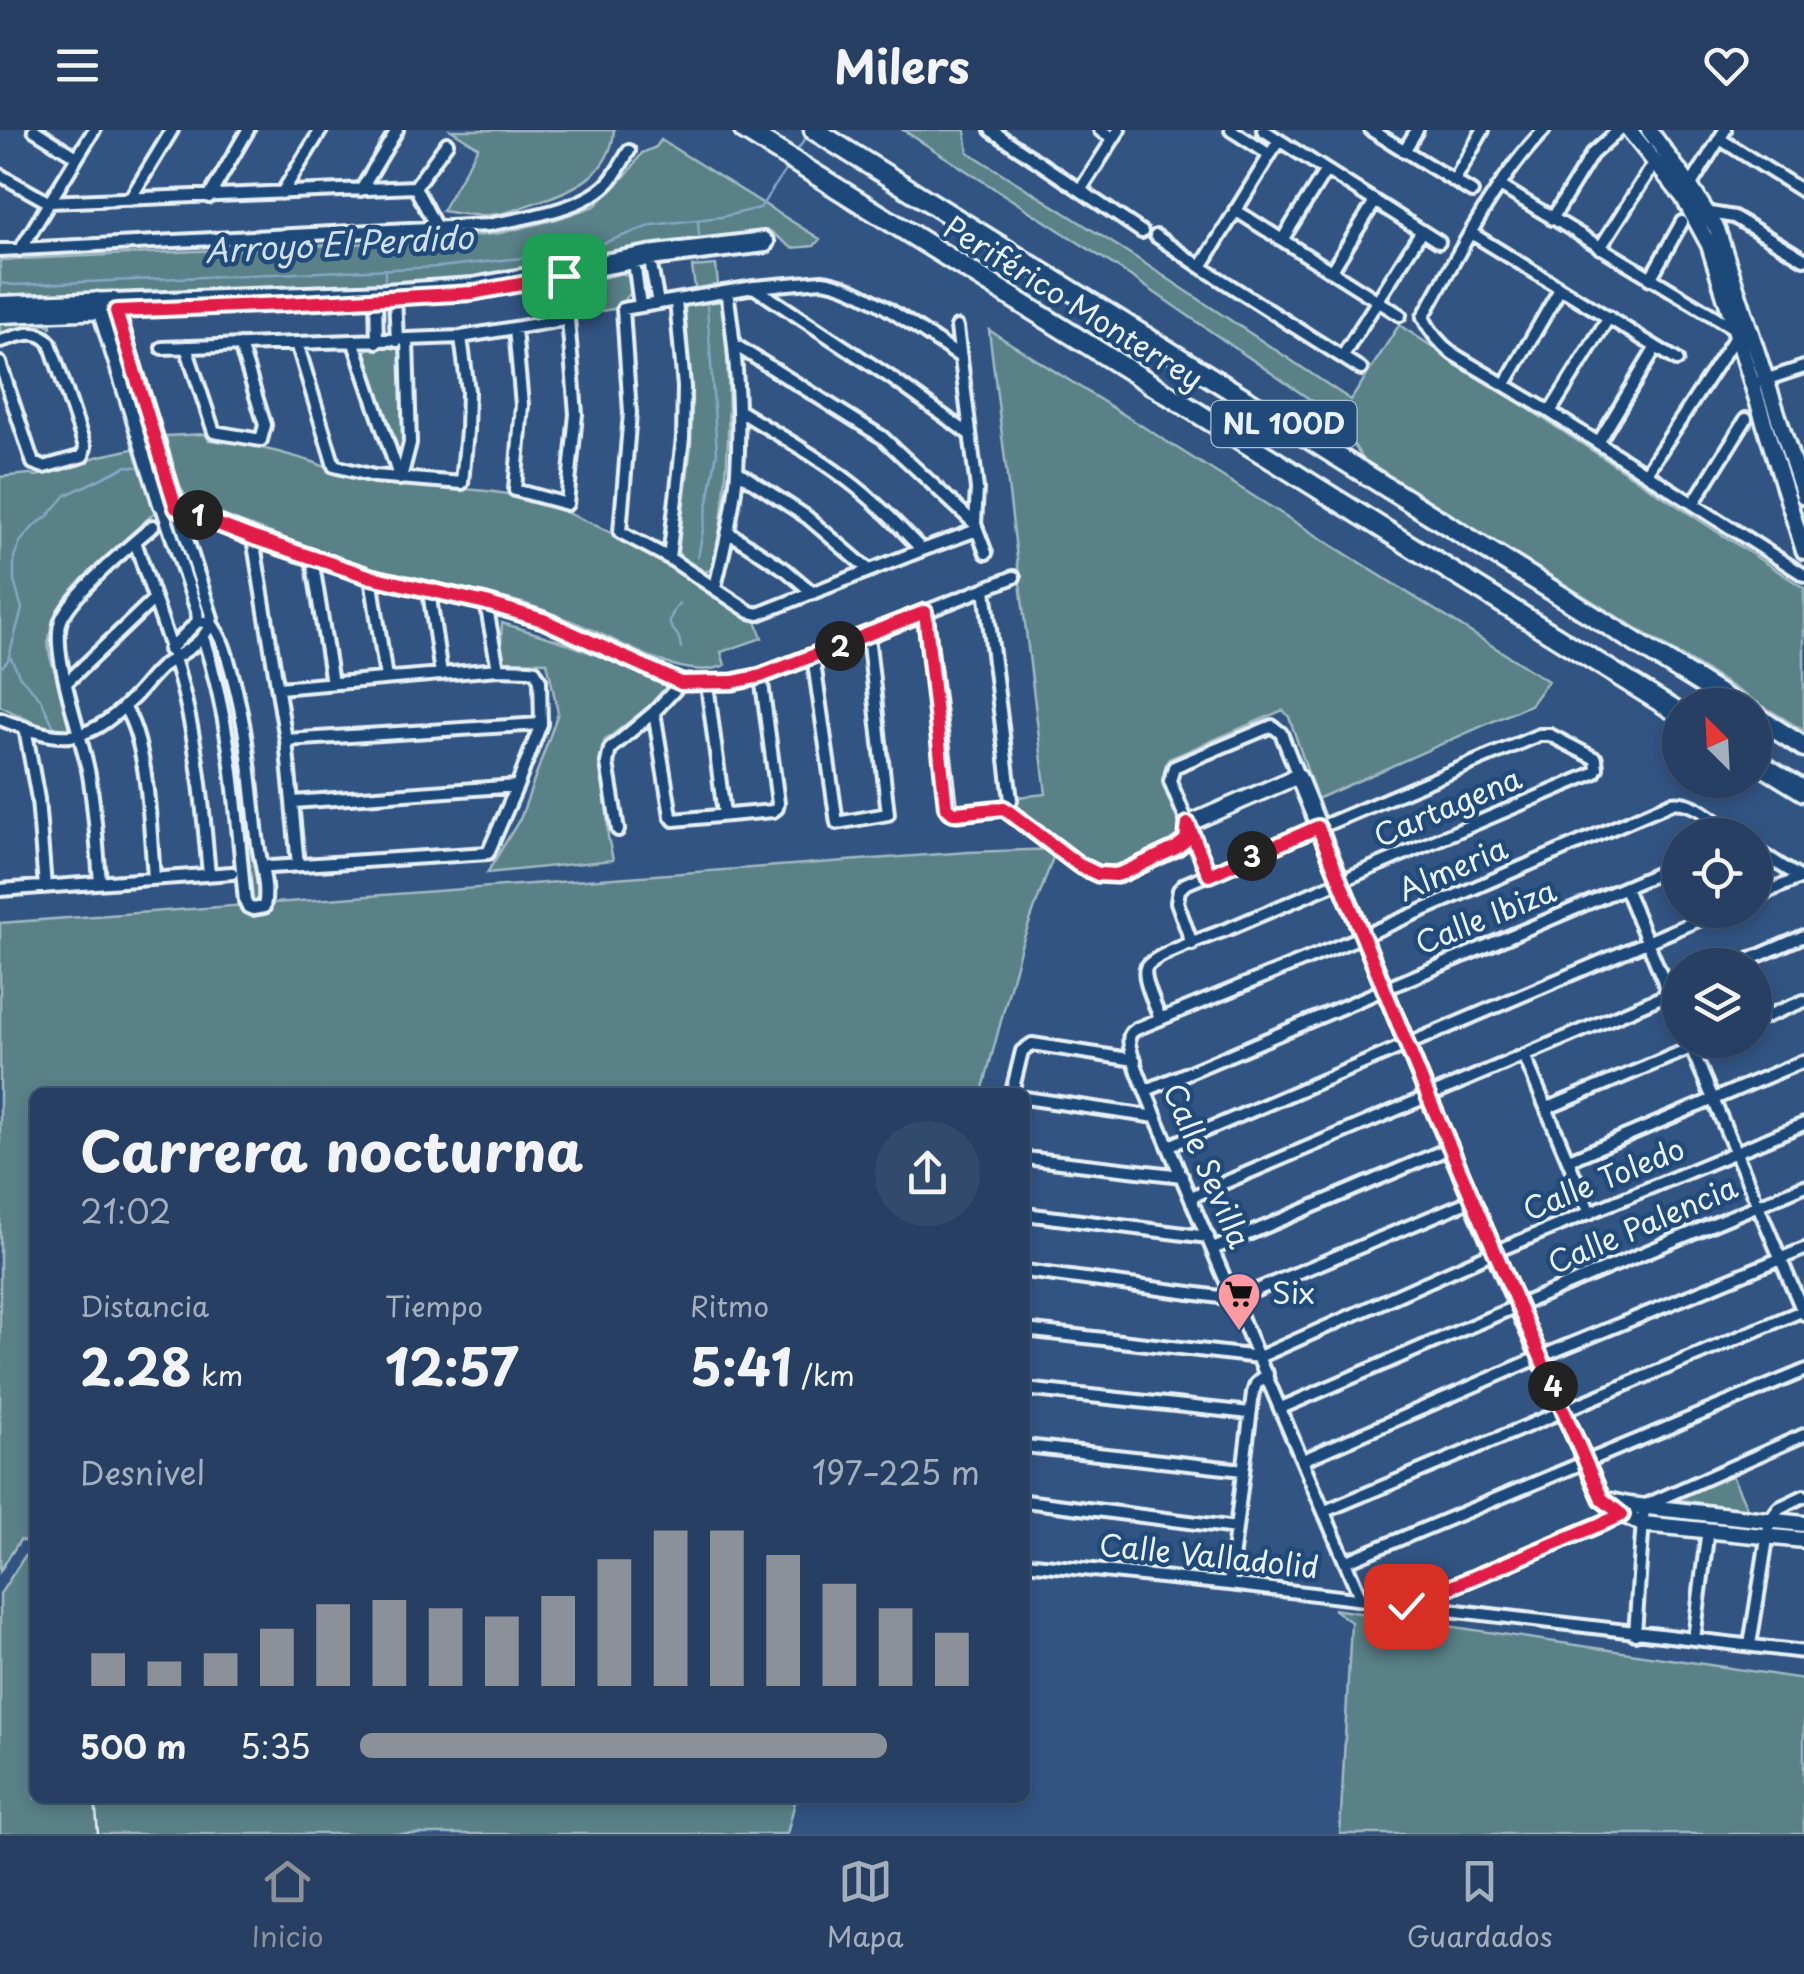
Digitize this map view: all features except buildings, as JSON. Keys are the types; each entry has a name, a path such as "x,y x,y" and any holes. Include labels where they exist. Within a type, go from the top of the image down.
{"highway":[{"name":"Periférico Monterrey","path":"744,130 1662,703"},
{"name":"Periférico Monterrey","path":"814,130 1709,688"},
{"path":"1772,727 1804,747"},
{"path":"1772,772 1804,792"}],"street":[{"path":"34,130 77,157"},
{"path":"20,250 94,130"},
{"path":"130,200 172,130"},
{"path":"208,197 248,130"},
{"path":"282,193 320,130"},
{"path":"361,190 397,130"},
{"path":"991,130 1142,232"},
{"path":"1081,189 1116,134 1100,130"},
{"path":"1231,130 1270,155"},
{"path":"1263,130 1439,242"},
{"path":"1371,130 1472,192"},
{"path":"1404,150 1417,130"},
{"path":"1454,181 1483,130"},
{"path":"1544,130 1500,186 1422,317 1442,345 1804,574"},
{"path":"1552,219 1592,154 1620,130"},
{"path":"1629,130 1686,192"},
{"path":"1649,130 1686,192 1710,244 1737,331 1804,496"},
{"path":"1686,192 1722,134 1804,192"},
{"path":"1200,268 1279,140"},
{"path":"415,187 447,142"},
{"path":"0,250 488,225 584,200 610,181 629,151"},
{"path":"1600,248 1656,162"},
{"path":"1282,240 1326,170"},
{"path":"0,175 48,202 415,187"},
{"path":"1500,186 1737,331"},
{"path":"415,187 437,229"},
{"path":"1332,270 1374,203"},
{"path":"1236,210 1400,316"},
{"path":"1694,216 1734,217 1804,259"},
{"path":"1650,279 1694,216"},
{"path":"1694,216 1722,242 1804,551"},
{"path":"1342,357 1422,232"},
{"path":"1471,233 1677,360"},
{"path":"1156,236 1361,369"},
{"path":"0,315 106,306 394,294 759,238 768,242 766,246 649,256"},
{"path":"649,256 658,303"},
{"path":"634,259 640,306"},
{"path":"961,357 842,284 822,281 754,287 623,309 630,413 620,532 758,614 976,527"},
{"path":"754,287 890,376 969,434"},
{"path":"1505,384 1560,289"},
{"path":"715,587 737,471 735,346 727,292"},
{"path":"394,294 410,443 400,479"},
{"path":"376,295 378,342"},
{"path":"669,558 683,438 684,387 676,301"},
{"path":"0,304 106,306"},
{"path":"0,719 53,736 80,735 100,726 124,707 170,658 198,621 106,306"},
{"path":"106,306 211,623 226,651 242,712 252,774 264,907 248,907 244,897 240,828 226,724 203,637"},
{"path":"1550,412 1608,317"},
{"path":"162,348 460,337 568,319 576,414 567,504 515,490 522,405 515,330"},
{"path":"957,327 977,489 976,527 986,553"},
{"path":"1646,473 1737,331"},
{"path":"0,341 38,333 45,336 85,446 83,456 44,467 33,463 0,363"},
{"path":"297,343 334,466 365,475 462,483 468,391 460,337"},
{"path":"354,343 400,479"},
{"path":"186,347 214,432 261,440 265,425 240,345"},
{"path":"735,346 882,437 976,527"},
{"path":"1598,442 1656,347"},
{"path":"1760,381 1804,367"},
{"path":"738,410 852,484 884,510 922,550"},
{"path":"1693,504 1746,419"},
{"path":"737,471 817,524 869,570"},
{"path":"161,504 371,577 528,615 681,683 733,682 761,676 1014,576"},
{"path":"100,882 93,804 58,647 61,620 80,594 153,526"},
{"path":"728,532 813,593"},
{"path":"254,538 286,740 298,865"},
{"path":"135,541 196,756 208,875"},
{"path":"312,558 332,683"},
{"path":"371,577 386,678"},
{"path":"925,612 946,807 953,813 1004,808 1012,800 985,589"},
{"path":"429,592 441,674"},
{"path":"66,683 154,599"},
{"path":"486,603 498,669"},
{"path":"198,621 211,623"},
{"path":"170,658 192,648 211,623"},
{"path":"814,656 836,822 888,814 868,635"},
{"path":"262,865 488,853 540,724 540,680 530,670 498,669 279,688"},
{"path":"654,712 672,818 677,821 773,811 778,802 761,676"},
{"path":"618,830 607,756 614,744 654,712 681,683"},
{"path":"707,684 724,814"},
{"path":"124,707 134,725 141,756 154,878"},
{"path":"286,740 540,724"},
{"path":"1209,875 1170,781 1174,767 1268,726 1278,729 1516,1306 1602,1499 1622,1515 1643,1524 1804,1540"},
{"path":"25,728 38,799 45,887"},
{"name":"Cartagena","path":"1160,1018 1145,977 1146,967 1153,960 1594,773 1597,768 1592,756 1550,735 1534,736 1318,827"},
{"path":"1188,824 1298,776"},
{"path":"293,802 517,786"},
{"name":"Almeria","path":"1136,1028 1678,801 1691,804 1710,818"},
{"path":"1004,808 1079,865 1107,876 1125,872 1176,848 1186,840 1188,824"},
{"path":"1192,944 1177,902 1182,886 1318,827"},
{"path":"1772,860 1802,879"},
{"name":"Calle Ibiza","path":"1147,1090 1662,872"},
{"path":"0,890 232,873"},
{"path":"1772,890 1802,879"},
{"path":"1625,888 1662,968"},
{"path":"1169,1146 1678,928"},
{"path":"1772,950 1804,936"},
{"path":"1191,1197 1662,997"},
{"path":"1772,1014 1804,1000"},
{"name":"Calle Sevilla","path":"1136,1028 1129,1038 1156,1117 1361,1600"},
{"path":"1013,1088 1024,1048 1037,1043 1134,1060"},
{"path":"1524,1055 1590,1213"},
{"path":"1548,1108 1662,1057"},
{"path":"1325,1511 1803,1311 1696,1058"},
{"path":"1568,1160 1804,1061"},
{"path":"1030,1099 1156,1117"},
{"name":"Calle Toledo","path":"1259,1357 1494,1252 1804,1124"},
{"path":"1213,1249 1450,1148"},
{"path":"1030,1159 1182,1176"},
{"name":"Calle Palencia","path":"1281,1408 1804,1186"},
{"path":"1030,1272 1235,1299 1472,1200"},
{"path":"1030,1215 1208,1237"},
{"path":"1303,1460 1804,1249"},
{"path":"1030,1331 1259,1357"},
{"path":"1346,1562 1804,1371"},
{"path":"1229,1584 1250,1414 1256,1384 1266,1374"},
{"path":"1030,1390 1250,1414"},
{"path":"1406,1606 1804,1435"},
{"path":"1030,1447 1243,1470"},
{"path":"1750,1645 1770,1520 1780,1508 1804,1496"},
{"path":"1602,1499 1804,1524"},
{"path":"1030,1502 1236,1528"},
{"path":"1635,1634 1644,1506"},
{"path":"1694,1639 1708,1528"},
{"name":"Calle Valladolid","path":"1030,1564 1804,1652"}],"green space":[{"path":"451,130 614,130 606,159 587,179 548,198 483,215 442,211 478,147"},
{"path":"903,130 965,130 968,152 1351,400 1399,325 1804,588 1804,731 1772,711 1772,688 1734,688 1364,461 1337,418 1126,273"},
{"path":"661,140 820,239 814,246 792,248 770,231 634,249 475,278 0,296 0,260 439,240 501,233 595,206 642,153"},
{"path":"716,265 718,285 695,288 692,267"},
{"path":"622,273 629,277 632,292 620,308 582,314 572,311 567,287"},
{"path":"720,301 727,334 727,461 714,567 706,572 678,552 691,447 692,388 685,310 690,303"},
{"path":"50,318 51,327 46,324 0,333 0,319"},
{"path":"989,330 1548,681 1530,705 1317,799 1289,717 1283,710 1169,759 1164,785 1183,829 1171,841 1111,866 1079,858 1017,806 1018,797 1046,794"},
{"path":"367,348 400,348 404,435 403,447 398,450 366,352"},
{"path":"205,434 209,440 275,451 350,477 507,494 573,515 667,565 756,621 762,638 721,652 725,665 691,669 671,665 530,605 388,573 199,509 180,486 166,436"},
{"path":"137,448 157,510 77,586 54,622 49,651 68,705 65,707 70,727 45,728 0,706 0,477 37,476"},
{"path":"502,623 676,686 604,741 608,837 613,860 487,873 521,817 558,713 547,662 500,661"},
{"path":"214,637 238,719 259,902 254,903 230,720 210,640"},
{"path":"1056,849 1021,946 983,1088 30,1088 30,1542 20,1540 0,1571 0,923 968,852"},
{"path":"1730,1471 1748,1510 1674,1499"},
{"path":"30,1551 30,1803 795,1803 787,1834 0,1834 0,1594"},
{"path":"1333,1609 1804,1679 1804,1834 1340,1834 1351,1622"}],"waterway":[{"name":"Arroyo El Perdido","path":"795,154 807,136"},
{"name":"Arroyo El Perdido","path":"0,283 440,267 531,257 592,247 653,225 760,208 789,165"},
{"path":"698,221 699,235"},
{"path":"385,269 385,281"},
{"path":"698,557 717,452 707,305"},
{"path":"0,669 8,660 22,609 14,581 14,557 20,542 66,495 127,466 137,467"},
{"path":"679,603 670,624 681,648"},
{"path":"11,658 20,677 40,698 55,729"}],"railway":[{"path":"95,1803 98,1834"}],"place":[{"name":"Six","path":"1239,1332"}],"route":[{"path":"564,276 472,293 116,311 176,508 371,577 543,620 681,683 733,682 761,676 925,612 946,807 953,813 1004,808 1048,844 1094,873 1116,875 1176,848 1186,840 1188,824 1209,875 1318,827 1516,1306 1602,1499 1622,1515 1406,1606"}]}
